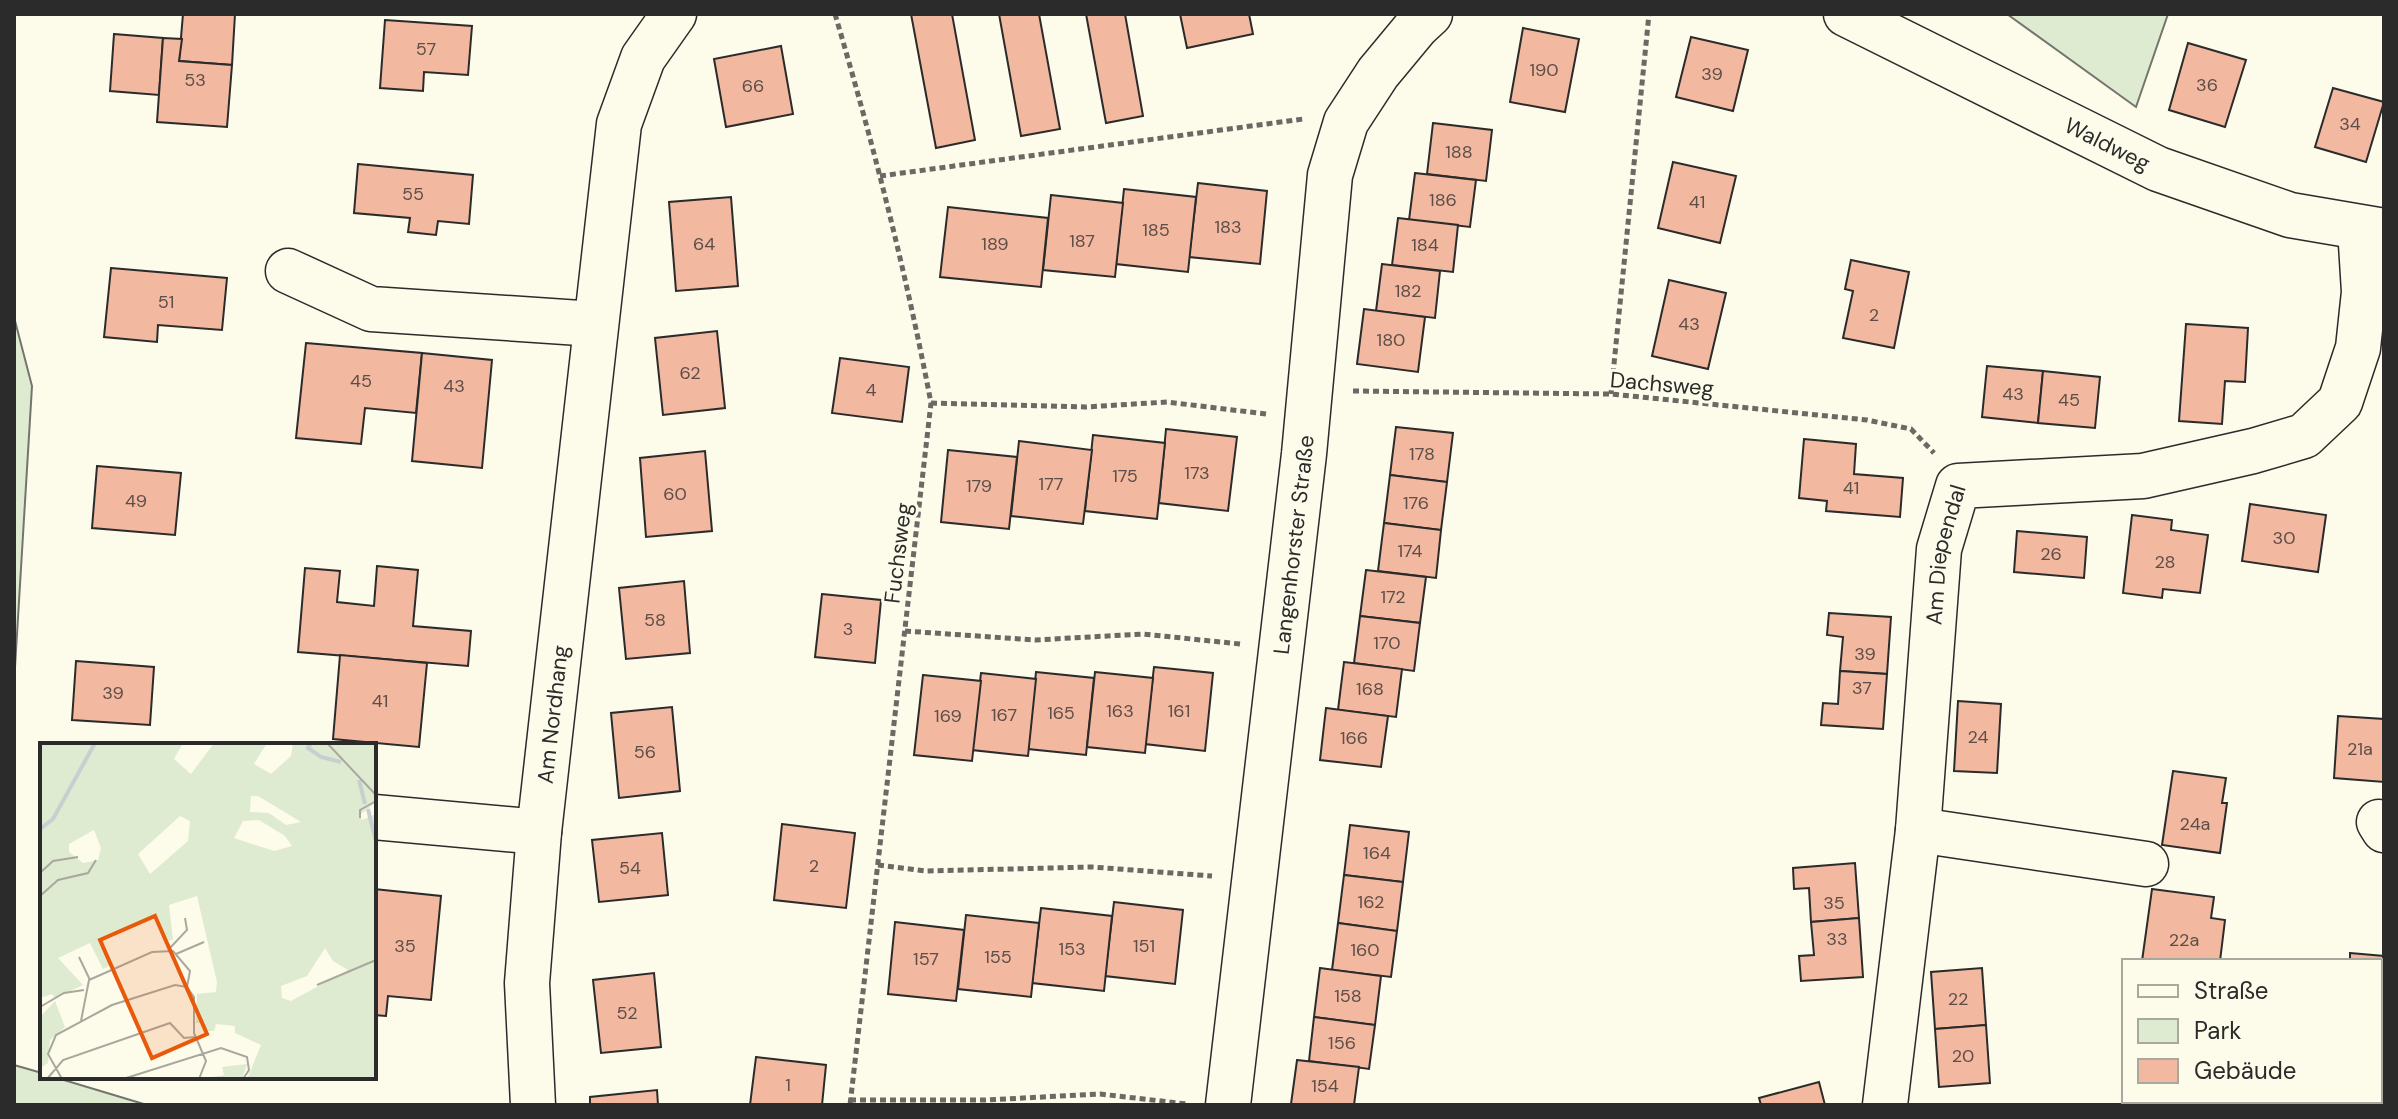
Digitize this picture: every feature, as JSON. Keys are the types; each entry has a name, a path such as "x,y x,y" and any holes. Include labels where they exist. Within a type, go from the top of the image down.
{"street":[{"name":"Am Nordhang","path":"533,1105 527,983 539,832 619,124 643,58 674,14"},
{"name":"Langenhorster Straße","path":"1228,1105 1303,470 1330,175 1346,122 1378,73 1430,14"},
{"name":"Waldweg","path":"1846,14 2158,169 2290,215 2372,229"},
{"name":"Am Diependal","path":"1885,1105 1918,830 1939,549 1958,486 2143,476 2304,436 2340,402 2358,348 2372,229"},
{"path":"288,271 371,309 595,324"},
{"path":"376,817 539,832"},
{"path":"1918,830 2146,864"}],"path":[{"name":"Fuchsweg","path":"835,14 910,295 931,403 850,1102"},
{"path":"1611,394 1649,14"},
{"path":"880,176 1309,118"},
{"name":"Dachsweg","path":"1349,391 1611,394 1867,420 1911,429 1958,486"},
{"name":"Langenhorster Straße","path":"931,403 1086,407 1167,402 1275,415"},
{"name":"Langenhorster Straße","path":"905,631 1035,640 1143,634 1249,645"},
{"path":"878,865 926,871 1092,867 1222,877"},
{"path":"850,1102 1100,1094 1196,1105"}],"green space":[{"path":"2007,14 2168,14 2136,107"},
{"path":"14,317 32,386 14,684"},
{"path":"14,1065 40,1072 40,1079 61,1079 147,1105 14,1105"}],"building":[{"path":"183,14 235,14 232,65 179,61"},
{"path":"911,14 952,14 975,140 936,148"},
{"path":"999,14 1039,14 1060,129 1021,136"},
{"path":"1086,14 1125,14 1143,116 1106,123"},
{"path":"1180,14 1249,14 1253,34 1187,48"},
{"path":"385,20 472,26 468,75 424,72 423,91 380,88"},
{"path":"1523,28 1579,39 1565,112 1510,102"},
{"path":"114,34 163,38 159,95 110,91"},
{"path":"1691,37 1748,50 1733,111 1676,97"},
{"path":"163,38 182,39 179,61 232,65 227,127 157,122"},
{"path":"2188,43 2246,60 2225,127 2169,110"},
{"path":"781,46 793,114 726,127 714,59"},
{"path":"2333,88 2384,102 2366,162 2315,147"},
{"path":"1433,123 1492,130 1486,181 1427,174"},
{"path":"1673,162 1736,176 1720,243 1658,228"},
{"path":"358,164 473,175 469,224 438,221 436,235 408,232 410,218 354,213"},
{"path":"1415,173 1476,180 1470,227 1409,220"},
{"path":"1198,183 1267,191 1260,264 1189,257"},
{"path":"1124,189 1196,197 1188,272 1116,264"},
{"path":"1051,195 1123,203 1115,277 1043,270"},
{"path":"731,197 738,286 676,291 669,202"},
{"path":"948,207 1048,218 1041,287 940,277"},
{"path":"1398,218 1458,225 1453,272 1392,265"},
{"path":"1851,260 1909,272 1894,348 1843,338 1853,291 1845,289"},
{"path":"1382,264 1440,271 1435,318 1376,311"},
{"path":"111,268 227,278 222,330 158,325 157,342 104,337"},
{"path":"1669,280 1726,293 1708,369 1652,356"},
{"path":"1364,309 1425,317 1418,372 1357,364"},
{"path":"2186,324 2248,328 2245,382 2225,381 2222,424 2179,421"},
{"path":"717,331 725,408 663,415 655,338"},
{"path":"306,343 422,353 416,413 365,408 361,444 296,438"},
{"path":"422,353 492,360 482,468 412,461"},
{"path":"840,358 909,367 902,422 832,413"},
{"path":"1987,366 2043,371 2038,423 1982,417"},
{"path":"2043,371 2100,377 2095,428 2038,423"},
{"path":"1396,427 1453,433 1447,482 1390,475"},
{"path":"1166,429 1237,437 1228,511 1159,503"},
{"path":"1093,435 1165,443 1157,519 1085,511"},
{"path":"1804,439 1856,444 1854,474 1903,478 1900,517 1826,511 1827,501 1799,498"},
{"path":"1019,441 1092,450 1083,524 1011,516"},
{"path":"948,450 1017,457 1009,529 941,522"},
{"path":"705,451 712,531 646,537 640,458"},
{"path":"97,466 181,473 175,535 92,528"},
{"path":"1390,475 1447,482 1441,530 1384,523"},
{"path":"2250,504 2326,515 2318,572 2242,561"},
{"path":"2132,515 2172,520 2171,530 2208,535 2200,593 2163,589 2162,598 2123,593"},
{"path":"1384,523 1441,530 1436,578 1378,571"},
{"path":"2017,531 2087,537 2084,578 2014,572"},
{"path":"377,566 418,570 413,626 471,631 468,666 298,652 305,568 340,571 337,602 374,606"},
{"path":"1366,570 1426,577 1420,623 1360,616"},
{"path":"684,581 690,653 626,659 619,588"},
{"path":"822,594 881,600 875,663 815,657"},
{"path":"1829,613 1891,617 1887,674 1840,671 1843,637 1827,635"},
{"path":"1360,616 1420,623 1414,671 1354,663"},
{"path":"340,655 427,663 419,747 333,739"},
{"path":"76,661 154,667 150,725 72,720"},
{"path":"1344,662 1402,669 1396,717 1338,710"},
{"path":"1154,667 1213,673 1205,751 1145,744"},
{"path":"1840,671 1887,674 1883,729 1821,725 1823,703 1838,704"},
{"path":"1036,672 1094,678 1086,755 1028,749"},
{"path":"1095,672 1153,678 1145,753 1087,747"},
{"path":"981,673 1036,679 1028,756 972,750"},
{"path":"923,675 981,681 972,761 914,755"},
{"path":"1958,701 2001,704 1997,773 1954,771"},
{"path":"672,707 680,791 619,798 611,713"},
{"path":"1326,708 1388,716 1381,767 1320,760"},
{"path":"2338,716 2384,719 2384,782 2334,778"},
{"path":"2173,771 2226,778 2222,803 2227,803 2220,853 2162,845"},
{"path":"782,824 855,833 846,908 774,900"},
{"path":"1350,825 1409,832 1403,882 1344,875"},
{"path":"662,833 668,895 599,902 592,840"},
{"path":"1855,863 1859,918 1811,922 1809,888 1794,889 1793,868"},
{"path":"1344,875 1403,882 1397,931 1338,923"},
{"path":"376,889 441,896 431,1000 388,996 386,1016 376,1015"},
{"path":"2152,889 2214,897 2211,918 2225,920 2220,959 2142,959"},
{"path":"1114,902 1183,910 1175,984 1105,976"},
{"path":"1041,908 1112,916 1104,991 1032,983"},
{"path":"966,915 1039,923 1031,997 958,989"},
{"path":"1859,918 1863,977 1801,981 1799,956 1814,955 1811,922"},
{"path":"895,922 964,930 956,1001 888,994"},
{"path":"1338,923 1397,931 1391,977 1332,970"},
{"path":"2350,953 2384,956 2384,1013 2382,959 2350,959"},
{"path":"1320,968 1381,976 1375,1025 1314,1017"},
{"path":"1982,968 1986,1025 1935,1029 1931,972"},
{"path":"654,973 661,1047 601,1053 593,980"},
{"path":"2382,1013 2384,1013 2382,1071"},
{"path":"1314,1017 1375,1025 1369,1069 1309,1061"},
{"path":"1986,1025 1990,1083 1939,1087 1935,1029"},
{"path":"756,1057 826,1065 822,1105 750,1105"},
{"path":"1297,1060 1359,1067 1354,1105 1291,1104"},
{"path":"1819,1082 1825,1105 1761,1105 1759,1098"},
{"path":"657,1090 658,1105 590,1105 590,1097"},
{"path":"2131,1103 2202,1103 2201,1105"}]}
